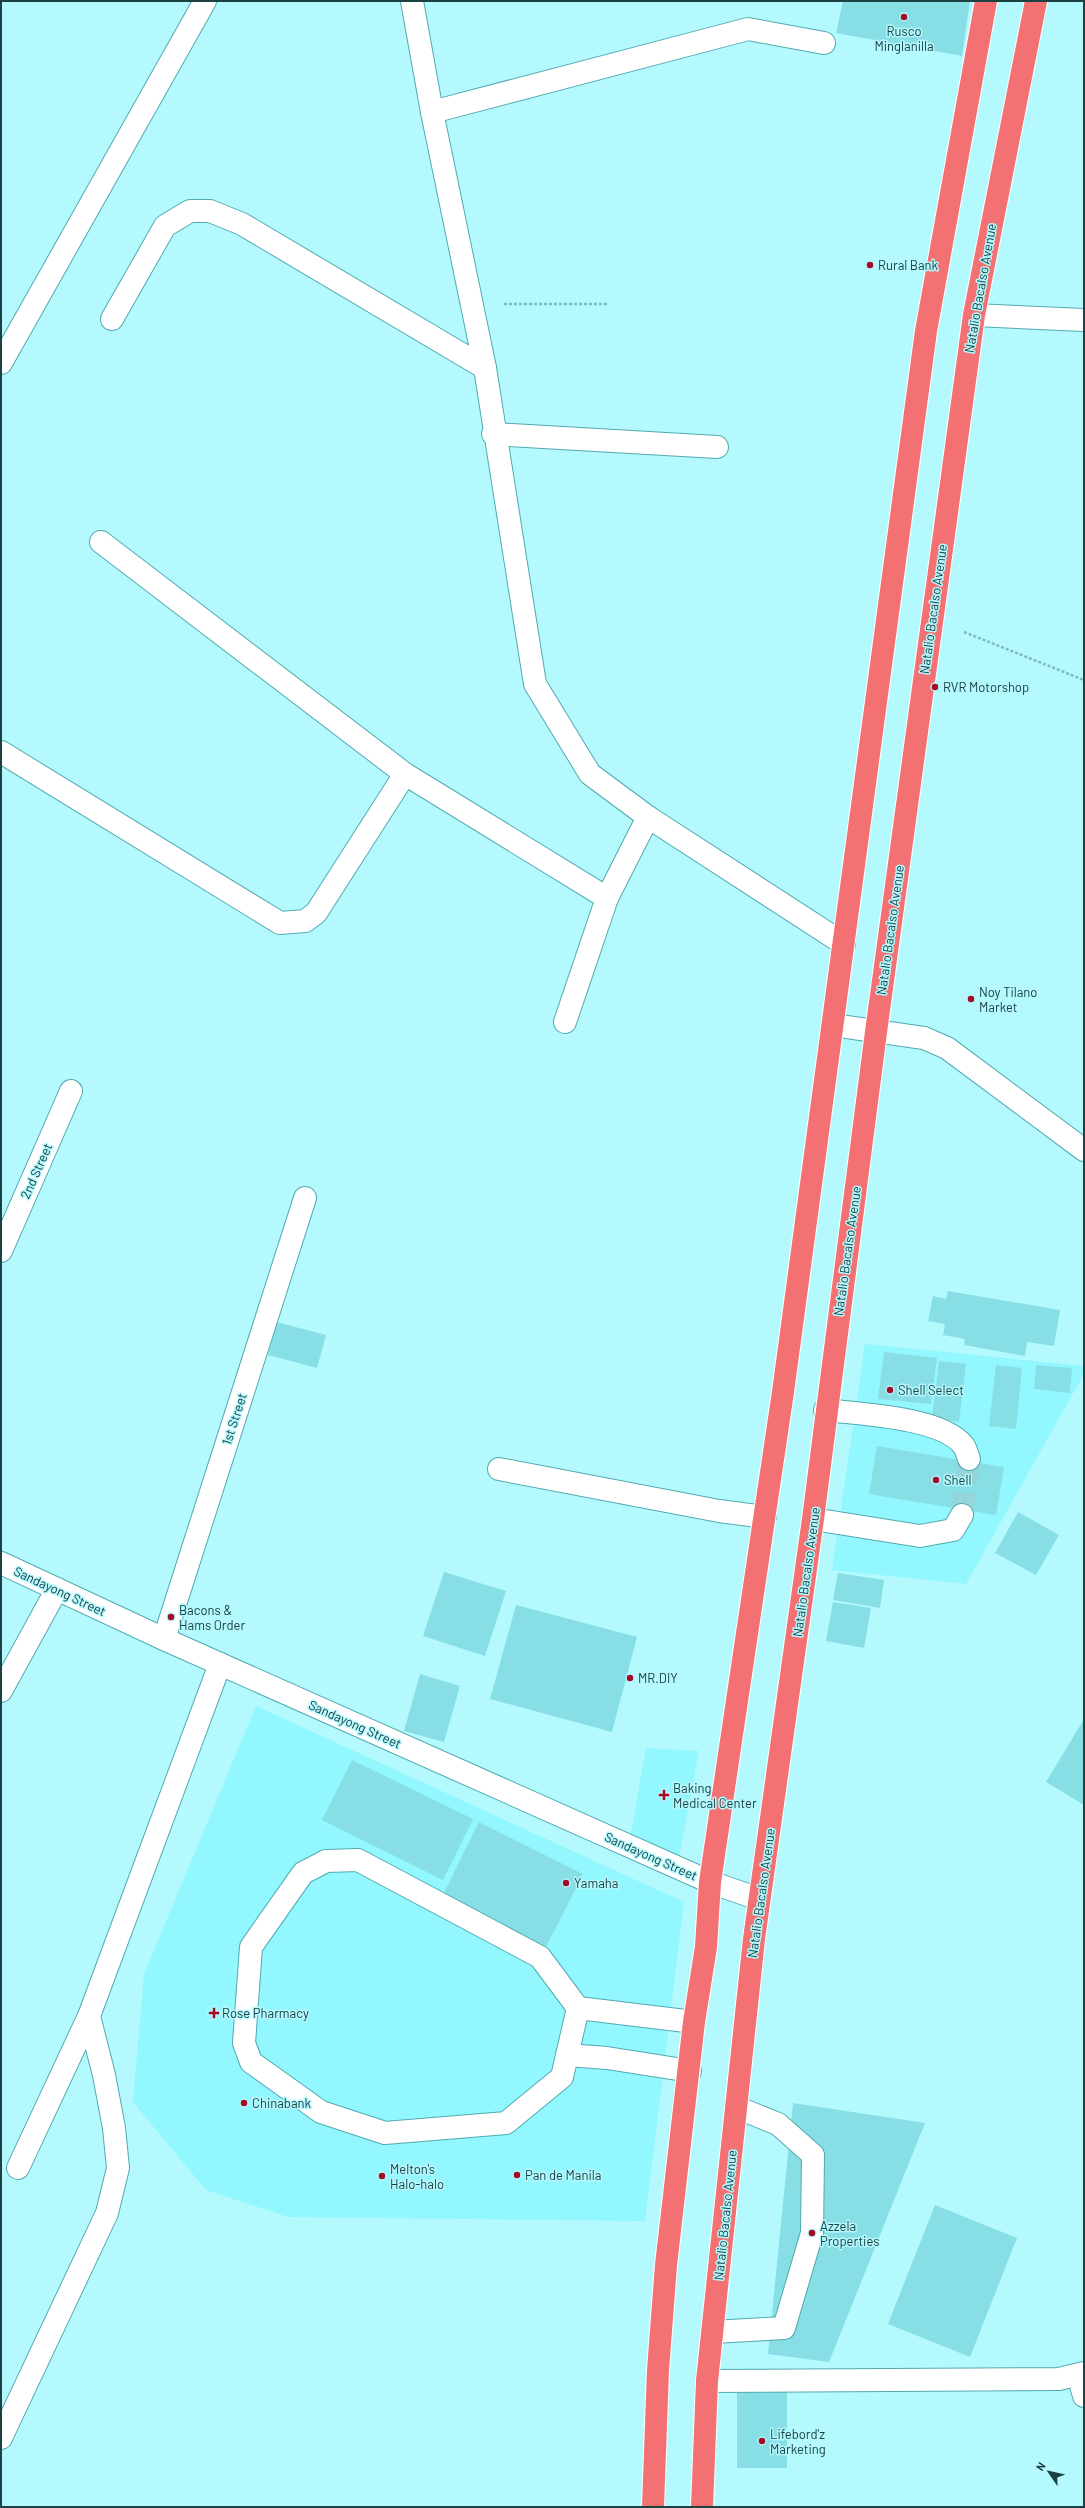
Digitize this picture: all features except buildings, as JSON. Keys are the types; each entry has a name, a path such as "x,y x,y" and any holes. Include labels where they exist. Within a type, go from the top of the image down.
{"highway":[{"path":"654,2507 658,2370 666,2265 690,2071 694,2022 707,1935 710,1882 765,1518 926,331 986,1"},
{"name":"Natalio Bacalso Avenue","path":"702,2507 707,2381 759,1899 813,1519 876,1032 974,315 1036,1"}],"street":[{"path":"1,363 205,1"},
{"path":"412,1 432,112 485,368 493,434 535,684 590,774 648,817 844,944"},
{"path":"432,112 748,29 824,43"},
{"path":"112,319 165,226 190,211 210,211 242,224 485,368"},
{"path":"974,315 1084,320"},
{"path":"493,434 717,447"},
{"path":"101,542 406,774 607,898"},
{"path":"1,752 280,923 305,922 316,913 406,774"},
{"path":"565,1022 607,898 648,817"},
{"path":"833,1025 924,1038 947,1048 1084,1150"},
{"name":"2nd Street","path":"1,1251 71,1091"},
{"name":"1st Street","path":"164,1639 305,1198"},
{"path":"826,1410 911,1419 952,1436 963,1445 969,1459"},
{"path":"499,1469 720,1511 765,1518"},
{"path":"813,1519 920,1536 953,1530 962,1515"},
{"name":"Sandayong Street","path":"1,1563 164,1639 710,1882 759,1899"},
{"path":"1,1692 57,1589"},
{"path":"18,2168 89,2016 220,1664"},
{"path":"578,2008 562,2077 506,2123 386,2133 321,2112 251,2062 244,2043 251,1947 303,1873 326,1861 358,1860 540,1957 578,2008 694,2022"},
{"path":"1,2438 107,2213 118,2168 106,2082 89,2016"},
{"path":"567,2055 607,2058 690,2071"},
{"path":"713,2332 784,2328 812,2232 813,2155 778,2124 736,2107"},
{"path":"707,2381 1059,2379 1081,2374 1084,2396"}],"path":[{"path":"472,304 609,304"},
{"path":"932,620 1084,680"}],"shaded area":[{"path":"865,1344 1084,1366 1084,1374 966,1584 832,1570"},
{"path":"256,1706 684,1902 645,2221 288,2217 206,2190 133,2102 144,1974"},
{"name":"Baking Medical Center","path":"646,1748 699,1751 679,1857 630,1839"}],"tunnel":[{"path":"962,1515 969,1459"}],"place":[{"name":"Rusco Minglanilla","path":"904,17"},
{"name":"Rural Bank","path":"870,265"},
{"name":"RVR Motorshop","path":"935,687"},
{"name":"Noy Tilano Market","path":"971,999"},
{"name":"Shell Select","path":"890,1390"},
{"name":"Shell","path":"936,1480"},
{"name":"Bacons & Hams Order","path":"171,1617"},
{"name":"MR.DIY","path":"630,1678"},
{"name":"Baking Medical Center","path":"664,1795"},
{"name":"Yamaha","path":"566,1883"},
{"name":"Rose Pharmacy","path":"214,2013"},
{"name":"Chinabank","path":"244,2103"},
{"name":"Pan de Manila","path":"517,2175"},
{"name":"Melton's Halo-halo","path":"382,2176"},
{"name":"Azzela Properties","path":"812,2233"},
{"name":"Lifebord'z Marketing","path":"762,2441"}]}
